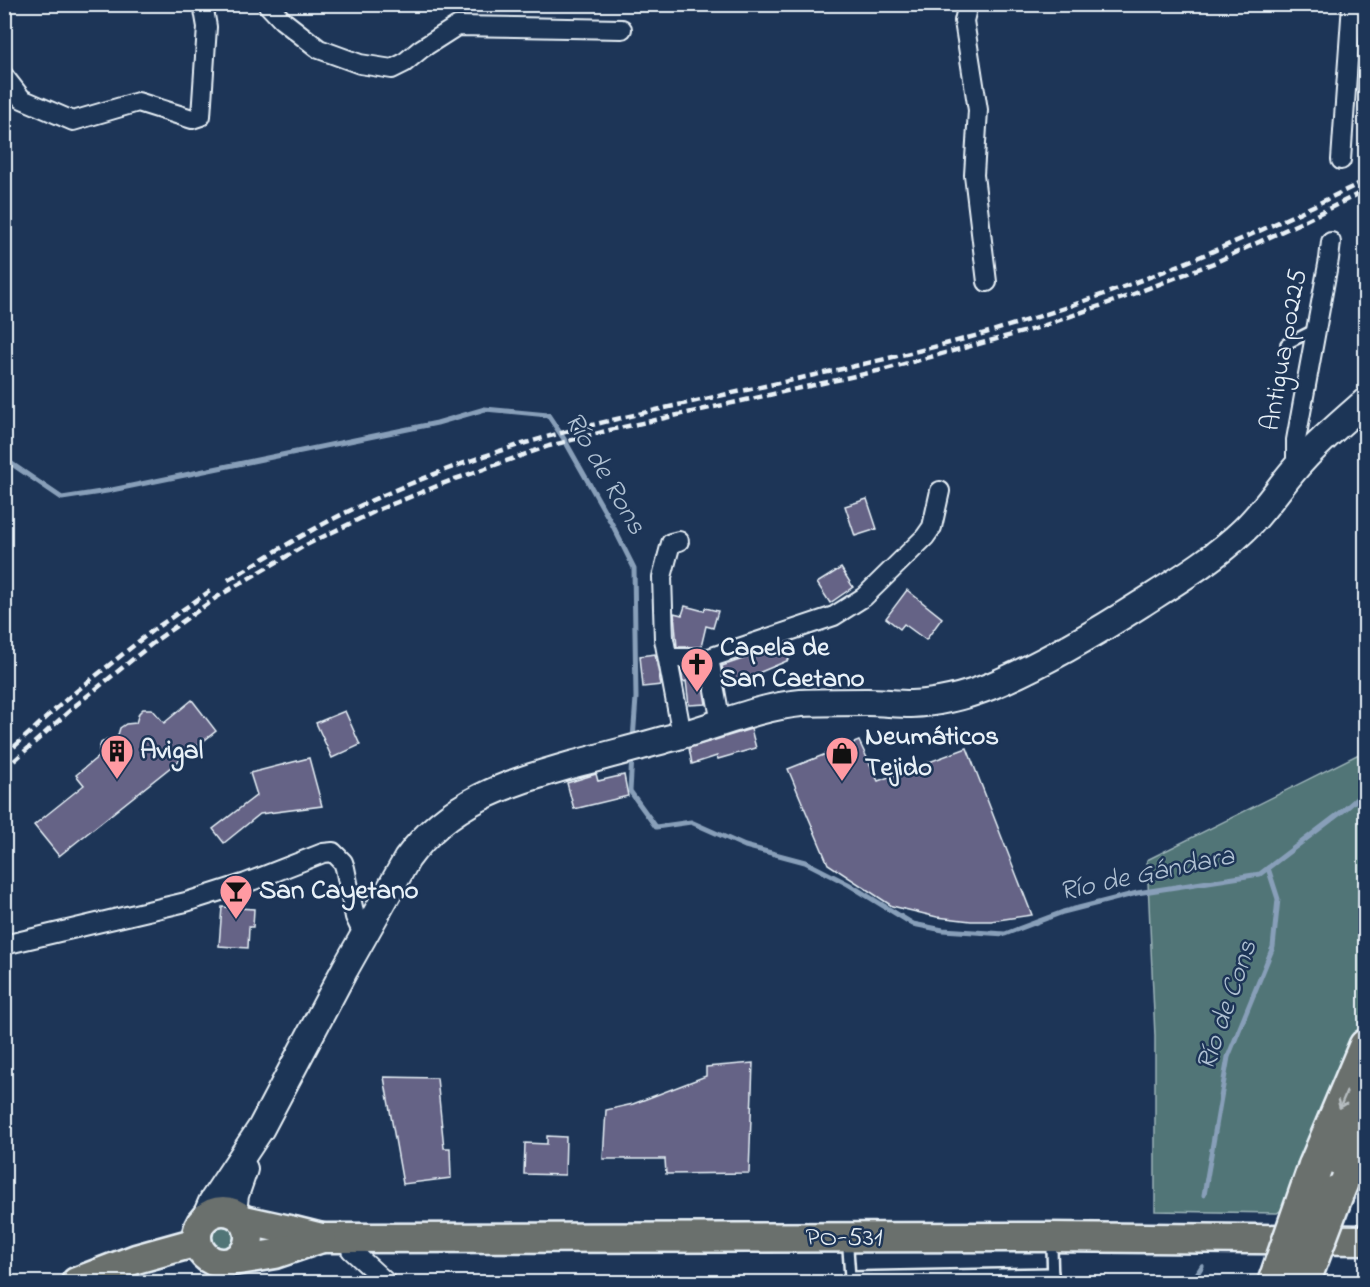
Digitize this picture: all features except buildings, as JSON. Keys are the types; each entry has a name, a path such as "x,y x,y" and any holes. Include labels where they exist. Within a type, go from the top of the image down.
{"highway":[{"path":"1275,1282 1315,1167 1365,1046"},
{"path":"1303,1282 1365,1123"}],"main road":[{"path":"230,1223 249,1234 248,1243 241,1256 233,1261 222,1263 212,1261 203,1254 230,1223 235,1195 256,1137 364,936 419,842 460,808 493,790 554,770 772,708 799,704 866,702 910,704 941,701 960,697 1006,680 1107,626 1213,557 1259,514 1296,467 1327,435 1365,401"},
{"path":"230,1223 322,1238"},
{"name":"PO-531","path":"76,1282 230,1223"},
{"name":"PO-531","path":"322,1238 1046,1237 1346,1242"},
{"path":"275,1254 322,1238"},
{"name":"PO-531","path":"233,1261 275,1254"}],"street":[{"path":"4,76 22,99 73,121 138,102 192,119 201,116 207,27 203,4"},
{"path":"267,4 282,20 319,49 360,64 392,69 457,26 622,29"},
{"path":"968,4 964,21 978,110 974,175 987,282"},
{"path":"1341,160 1353,4"},
{"name":"Antigua po225","path":"1296,467 1296,440 1331,242"},
{"path":"668,658 709,658 834,616 864,597 925,537 932,527 940,491"},
{"path":"679,541 671,543 662,577 664,639 682,735"},
{"path":"709,658 721,723"},
{"path":"4,945 186,902 323,853 333,852 343,862 355,917 364,936"},
{"name":"PO-531","path":"230,1223 355,1227 1057,1224 1166,1228 1246,1239"},
{"name":"PO-531","path":"275,1254 387,1249 764,1244 848,1249 1164,1248 1246,1239"},
{"path":"351,1250 386,1282"}],"lane":[{"path":"1286,344 1316,328"},
{"path":"848,1249 850,1280 1053,1278 1052,1249"}],"green space":[{"path":"1365,751 1365,1152 1277,1213 1155,1211 1155,1036 1147,860"},
{"path":"223,1225 231,1229 235,1237 231,1245 223,1249 215,1245 211,1237 215,1229"}],"waterway":[{"name":"Río de Rons","path":"4,456 9,462 62,498 107,491 437,423 485,409 548,415 612,524 634,568 636,698 633,740"},
{"name":"Río de Gándara","path":"632,756 630,791 656,827 691,822 745,846 805,862 848,884 913,924 943,930 1005,934 1063,912 1137,893 1260,874 1366,791"},
{"name":"Río de Cons","path":"1204,1195 1228,1057 1273,947 1278,899 1268,868"},
{"name":"Río de Cons","path":"1192,1282 1202,1266"}],"railway":[{"path":"228,580 341,515 410,484 473,460 587,426 892,357 1016,324 1119,289 1219,249 1366,180"},
{"path":"4,770 76,705 158,639 217,597 306,545 380,509 452,480 549,446 610,430 882,370 1034,329 1216,262 1366,190"},
{"path":"4,756 68,698 153,630 210,591"}],"place":[{"name":"Capela de San Caetano","path":"697,693"},
{"name":"Avigal","path":"117,780"},
{"name":"Neumáticos Tejido","path":"842,782"},
{"name":"San Cayetano","path":"236,920"}]}
